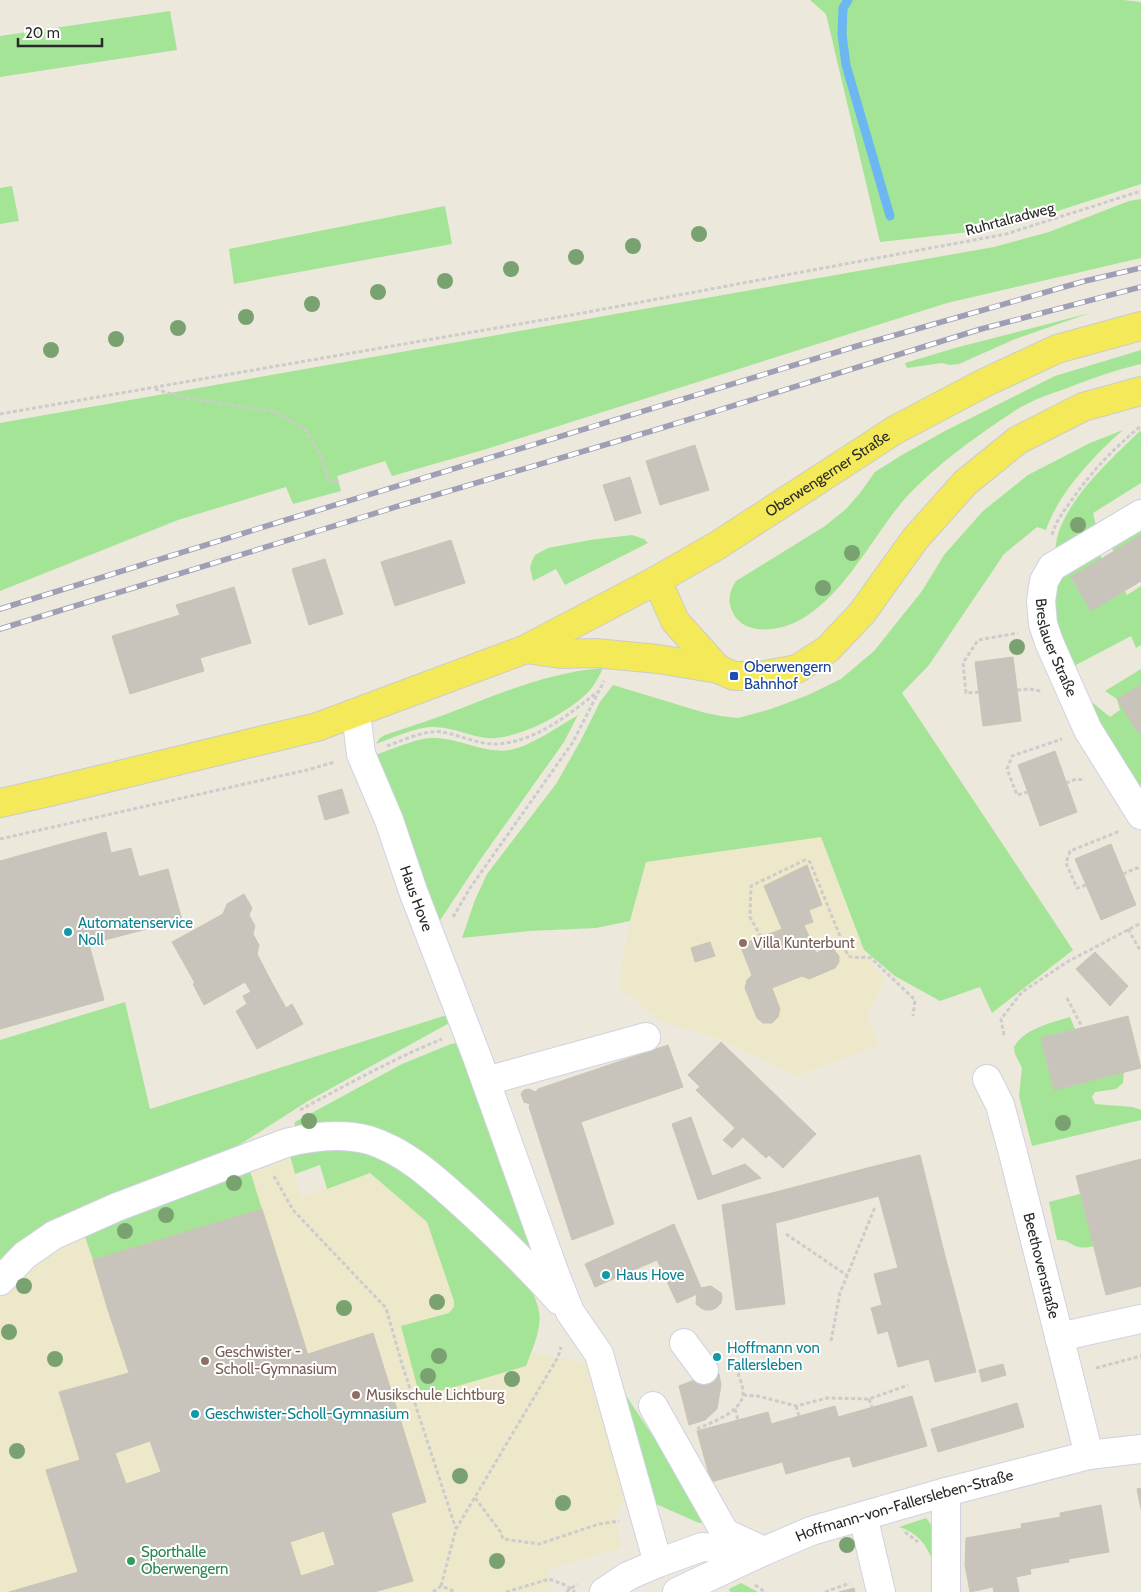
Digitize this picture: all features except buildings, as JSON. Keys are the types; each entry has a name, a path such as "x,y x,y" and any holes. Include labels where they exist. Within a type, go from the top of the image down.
{"main road":[{"name":"Oberwengerner Straße","path":"0,803 317,727 526,650 718,545 895,430 984,383 1058,349 1141,326"},
{"path":"526,650 561,654 614,655 658,659 718,668 734,676 760,676 797,668 828,649 862,613 915,539 964,483 1018,440 1083,408 1141,392"},
{"path":"657,580 675,621 718,668"}],"street":[{"path":"1052,567 1141,514"},
{"name":"Breslauer Straße","path":"1052,567 1044,581 1041,601 1049,642 1132,822"},
{"name":"Haus Hove","path":"356,713 361,754 389,820 486,1081 577,1306 599,1354 658,1563"},
{"path":"486,1081 646,1037"},
{"name":"Beethovenstraße","path":"987,1080 1000,1105 1006,1124 1089,1455"},
{"path":"0,1281 25,1255 54,1235 116,1206 261,1152 307,1137 341,1136 368,1140 401,1154 434,1179 524,1261 577,1306"},
{"path":"1059,1337 1141,1319"},
{"path":"684,1343 704,1370"},
{"path":"653,1406 726,1533 764,1551"},
{"name":"Hoffmann-von-Fallersleben-Straße","path":"678,1592 811,1531 946,1492 1089,1455 1141,1448"},
{"path":"946,1492 946,1592"},
{"path":"863,1516 881,1592"},
{"path":"604,1592 628,1576 702,1547 764,1551"}],"path":[{"name":"Ruhrtalradweg","path":"0,414 567,316 1006,234 1141,191"},
{"path":"152,388 182,396 276,412 306,431 321,455 329,481 339,482"},
{"path":"1052,567 1050,541 1055,523 1084,482 1118,444 1141,426"},
{"path":"979,692 966,694 963,663 978,640 1045,628"},
{"path":"435,948 470,888 573,742 609,673 614,655"},
{"path":"0,839 298,772 416,736 440,732 482,743 511,742 534,734 566,717 599,690"},
{"path":"1028,792 1017,795 1008,769 1012,756 1088,730"},
{"path":"1086,885 1077,888 1066,863 1070,851 1132,822"},
{"path":"760,937 750,917 751,886 805,860 810,862 848,956 870,958 877,964 915,1000 913,1016"},
{"path":"1123,874 1137,868 1141,869"},
{"path":"1004,1035 1001,1020 1022,992 1067,962 1141,923"},
{"path":"1128,929 1141,952"},
{"path":"1067,998 1082,1027"},
{"path":"300,1110 422,1048 466,1030"},
{"path":"261,1152 293,1210 386,1308 402,1364 456,1529"},
{"path":"831,1341 840,1294 875,1207"},
{"path":"786,1234 848,1276"},
{"path":"432,1592 441,1586 456,1529 558,1358 577,1306"},
{"path":"1068,1375 1141,1356"},
{"path":"670,1438 694,1430 736,1409 742,1402 744,1391 734,1361"},
{"path":"743,1395 758,1396 796,1406 827,1398 869,1399 908,1385"},
{"path":"869,1399 872,1407"},
{"path":"796,1406 799,1416"},
{"path":"736,1409 738,1420"},
{"path":"475,1498 500,1531 503,1539 539,1544 599,1524"},
{"path":"863,1516 881,1526 905,1532 919,1543"},
{"path":"506,1592 549,1579 575,1592"},
{"path":"441,1586 456,1592"},
{"path":"760,1589 765,1592"}],"shaded area":[{"name":"Villa Kunterbunt","path":"821,837 866,957 885,980 867,1015 879,1045 797,1076 716,1038 661,1021 619,987 628,928 646,862"},
{"name":"Geschwister - Scholl-Gymnasium","path":"286,1143 301,1197 370,1173 427,1222 454,1301 454,1307 449,1313 401,1326 525,1366 531,1352 590,1364 629,1493 617,1511 616,1521 622,1548 547,1569 552,1588 549,1592 0,1592 0,1261 30,1234 84,1206"}],"green space":[{"path":"810,0 1123,0 1141,2 1141,184 1005,228 880,242 826,14"},
{"path":"170,11 177,50 0,77 0,36"},
{"path":"12,186 19,221 0,224 0,188"},
{"path":"1141,199 1141,258 947,303 483,450 392,476 385,461 337,476 341,491 293,504 286,487 178,520 0,591 0,423 994,247 1049,232 1129,201"},
{"path":"445,206 452,244 234,284 229,249"},
{"path":"1090,313 1015,339 959,364 950,365 942,363 907,368 905,363 955,348"},
{"path":"1141,350 1141,364 1121,369 1031,402 988,429 949,458 902,502 855,567 829,598 814,611 798,621 772,629 753,628 745,625 733,613 730,597 736,581 825,526 846,509 875,472 945,431 1055,376"},
{"path":"1123,430 1100,451 1078,476 1059,503 1046,530 1037,527 1004,554 929,665 902,693 1073,950 992,1013 980,987 940,1001 895,976 864,950 821,837 646,862 630,921 596,928 529,931 462,938 475,900 487,874 556,784 600,702 613,685 702,712 738,718 771,709 808,695 841,679 874,651 922,591 944,555 983,511 1028,475 1090,443"},
{"path":"1141,430 1141,483 1093,513 1097,531 1055,550 1059,531 1065,517 1083,490"},
{"path":"1141,521 1141,535 1114,552 1108,542"},
{"path":"632,535 644,539 648,543 565,585 556,569 533,581 530,568 532,561 535,555 548,548"},
{"path":"1097,548 1102,559 1071,578 1091,611 1125,591 1127,595 1141,586 1141,645 1136,648 1131,636 1076,665 1079,680 1060,636 1051,600 1061,571"},
{"path":"603,668 591,689 569,708 542,724 527,730 499,738 487,738 446,728 431,727 410,731 376,744 385,735 514,688 566,673"},
{"path":"1141,669 1141,685 1117,699 1105,691"},
{"path":"1117,699 1138,733 1141,732 1141,792 1088,706 1093,703 1110,717 1120,710"},
{"path":"578,715 564,742 480,860 435,928 375,755 428,738 453,740 491,750 510,750 536,740"},
{"path":"125,1002 150,1109 450,1014 451,1022 308,1101 217,1159 84,1206 30,1234 0,1261 0,1040"},
{"path":"1070,1017 1075,1029 1041,1038 1054,1090 1124,1072 1123,1083 1116,1089 1095,1092 1092,1097 1095,1104 1133,1107 1141,1110 1141,1120 1032,1146 1019,1096 1022,1068 1015,1054 1014,1047 1025,1035 1032,1031"},
{"path":"458,1043 544,1266 421,1156 294,1128 295,1122 402,1064 451,1044"},
{"path":"343,1143 410,1168 529,1286 538,1305 540,1319 536,1339 526,1366 420,1397 401,1326 449,1313 454,1307 454,1301 427,1222 370,1173 327,1189 320,1165 295,1174 289,1152"},
{"path":"250,1171 262,1209 93,1260 84,1234"},
{"path":"1080,1194 1094,1246 1081,1247 1067,1241 1057,1240 1049,1202"},
{"path":"611,1373 686,1486 706,1521 703,1523 656,1504"},
{"path":"926,1518 932,1527 933,1533 933,1562 928,1550 920,1540 911,1532 899,1527"},
{"path":"741,1583 758,1592 730,1592 729,1589"}],"waterway":[{"path":"848,0 843,8 842,34 846,65 890,216"}],"railway":[{"path":"0,609 857,346 1085,281 1141,268"},
{"path":"0,629 981,329 1141,287"}],"place":[{"name":"Oberwengern Bahnhof","path":"734,676"},
{"name":"Automatenservice Noll","path":"68,932"},
{"name":"Villa Kunterbunt","path":"743,943"},
{"name":"Haus Hove","path":"606,1275"},
{"name":"Hoffmann von Fallersleben","path":"717,1357"},
{"name":"Geschwister - Scholl-Gymnasium","path":"205,1361"},
{"name":"Musikschule Lichtburg","path":"356,1395"},
{"name":"Geschwister-Scholl-Gymnasium","path":"195,1414"},
{"name":"Sporthalle Oberwengern","path":"131,1561"}]}
